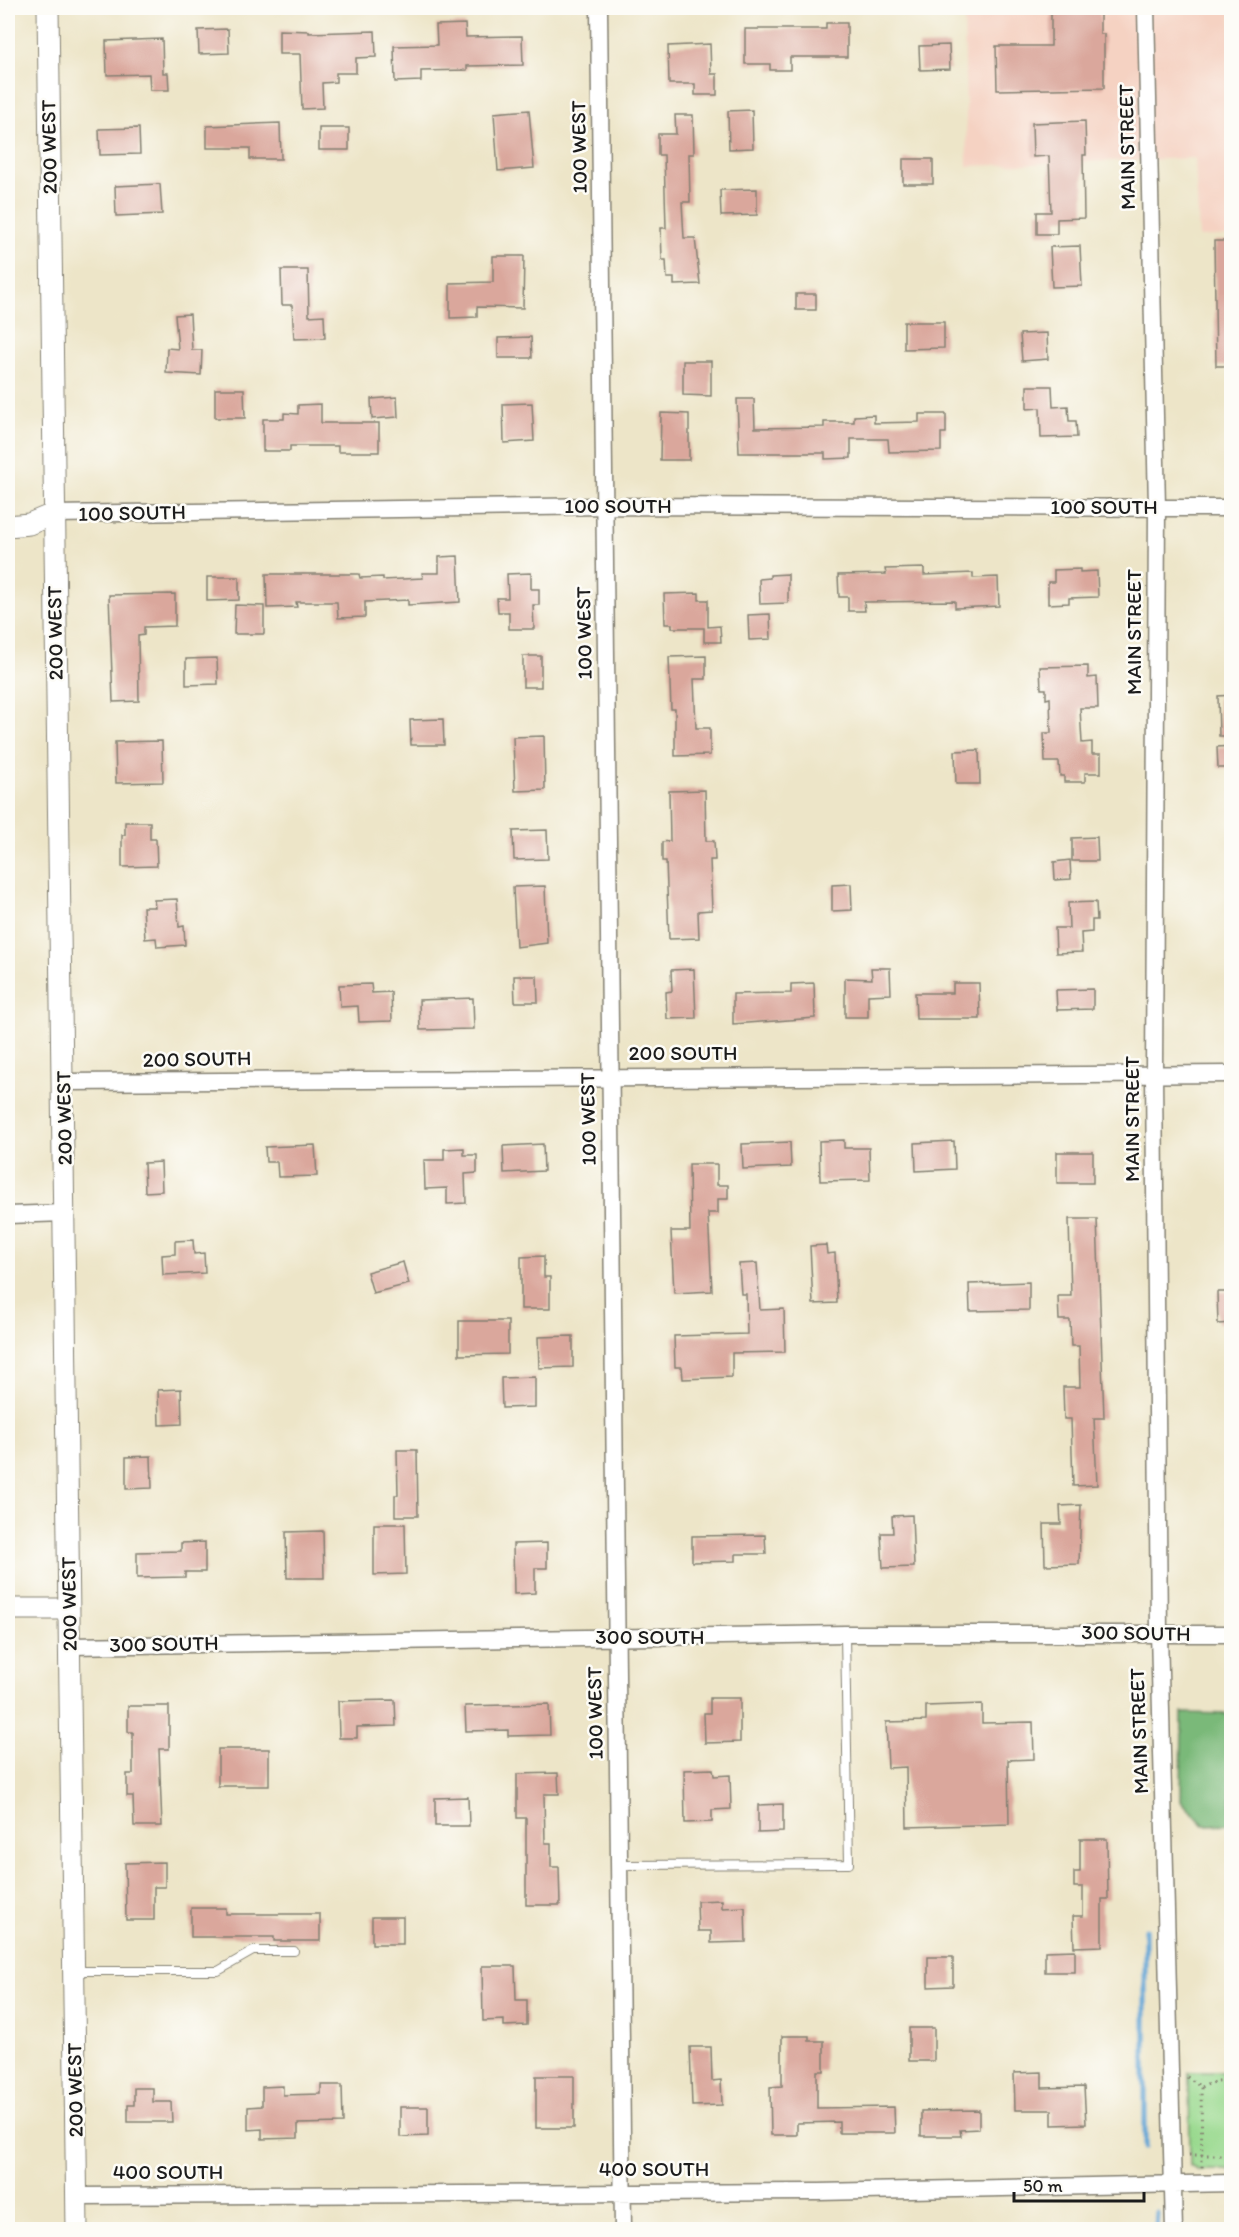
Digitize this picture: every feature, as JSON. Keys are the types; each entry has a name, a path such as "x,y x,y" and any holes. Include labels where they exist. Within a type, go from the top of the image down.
{"street":[{"name":"200 WEST","path":"48,8 53,514 64,1082 72,1971 77,2229"},
{"name":"100 WEST","path":"599,8 624,2229"},
{"name":"MAIN STREET","path":"1146,8 1157,507 1154,1074 1159,1632 1174,2229"},
{"name":"100 SOUTH","path":"8,526 29,524 53,514 605,506 1232,508"},
{"name":"200 SOUTH","path":"64,1082 610,1076 1232,1074"},
{"path":"8,1215 65,1213"},
{"path":"8,1609 69,1609"},
{"name":"300 SOUTH","path":"69,1646 616,1636 1159,1632 1232,1634"},
{"name":"400 SOUTH","path":"77,2196 830,2191 1232,2183"}],"lane":[{"path":"621,1865 849,1864 846,1634"},
{"path":"72,1971 218,1971 253,1951 294,1951"}],"path":[{"path":"8,16 14,13"},
{"path":"1170,2065 1201,2087"},
{"path":"1201,2087 1217,2080 1232,2080"},
{"path":"1201,2087 1202,2173"},
{"path":"1184,2155 1232,2155"}],"shaded area":[{"path":"964,8 1231,8 1231,236 1199,237 1195,158 967,166"}],"green space":[{"path":"1182,1713 1231,1714 1231,1824 1204,1825 1181,1801"},
{"path":"1189,2072 1231,2072 1231,2170 1197,2170 1190,2166"}],"building":[{"path":"1051,8 1100,8 1100,34 1104,34 1104,88 997,90 996,46 1051,46"},
{"path":"826,23 847,23 847,57 790,57 790,70 770,70 770,64 745,64 745,29 826,29"},
{"path":"465,24 466,37 522,36 523,65 467,66 467,70 421,71 421,81 395,82 394,46 437,45 436,25"},
{"path":"228,29 229,53 199,54 198,30"},
{"path":"279,30 309,31 309,33 375,31 376,57 356,58 356,73 336,73 336,82 322,83 323,108 302,109 300,54 279,54"},
{"path":"162,39 163,73 168,73 169,90 150,90 149,74 107,75 106,41"},
{"path":"710,44 711,74 717,74 717,95 695,95 695,84 669,84 668,46"},
{"path":"949,45 950,69 920,70 919,46"},
{"path":"529,110 534,168 498,171 494,113"},
{"path":"752,110 753,148 729,149 728,111"},
{"path":"675,115 693,115 694,154 689,154 690,202 682,202 684,238 695,238 700,284 674,285 674,278 667,278 666,260 662,260 661,228 666,228 664,155 658,155 658,134 676,134"},
{"path":"1085,121 1084,218 1057,219 1057,234 1037,234 1037,212 1051,212 1049,156 1033,157 1032,123"},
{"path":"280,123 281,159 250,159 250,148 207,148 207,126"},
{"path":"139,128 140,154 100,155 99,129"},
{"path":"319,128 349,128 349,150 319,150"},
{"path":"903,159 933,159 933,184 903,184"},
{"path":"160,184 162,214 116,216 115,186"},
{"path":"757,189 757,215 721,216 720,190"},
{"path":"1214,241 1232,241 1232,366 1216,366"},
{"path":"1080,246 1082,286 1052,287 1050,247"},
{"path":"493,256 524,256 523,308 477,307 477,317 450,318 450,283 493,282"},
{"path":"281,270 308,270 309,316 324,315 325,338 294,339 292,305 282,305"},
{"path":"796,294 816,294 816,310 796,310"},
{"path":"190,314 192,350 202,350 201,375 166,373 167,348 178,349 175,315"},
{"path":"904,322 944,322 944,348 904,349"},
{"path":"1047,333 1048,359 1022,361 1020,334"},
{"path":"531,337 532,358 498,358 498,338"},
{"path":"683,361 711,361 711,396 683,395"},
{"path":"1027,386 1052,386 1053,407 1068,406 1069,421 1076,421 1077,437 1041,438 1040,408 1027,409"},
{"path":"215,389 244,389 245,418 215,418"},
{"path":"397,397 398,417 372,419 371,399"},
{"path":"737,399 754,399 755,428 824,427 824,422 854,422 854,416 874,415 874,423 919,422 919,414 946,414 946,433 941,433 941,451 889,452 888,439 851,439 851,458 825,459 825,453 739,453"},
{"path":"532,403 534,441 504,443 503,404"},
{"path":"321,404 321,423 379,423 379,452 338,452 338,446 290,446 290,451 263,451 263,419 284,419 284,413 298,414 298,405"},
{"path":"661,413 689,414 689,460 660,460"},
{"path":"458,556 460,602 408,605 408,600 365,602 365,617 338,618 337,602 296,602 297,607 267,608 266,574 359,574 360,578 383,577 383,580 423,578 422,573 439,573 439,557"},
{"path":"924,568 924,575 973,573 973,578 998,577 999,606 955,608 955,601 864,602 865,611 848,611 848,597 839,597 838,575 886,574 885,569"},
{"path":"1080,569 1080,572 1097,571 1098,597 1069,598 1069,603 1048,604 1048,582 1054,582 1054,570"},
{"path":"531,573 531,589 539,589 539,605 533,605 534,629 509,629 509,612 498,612 497,598 508,598 507,574"},
{"path":"788,574 788,603 760,604 759,579 770,578 770,575"},
{"path":"207,577 239,577 239,600 207,601"},
{"path":"699,593 699,600 708,600 708,627 720,626 721,642 704,642 704,628 672,628 672,624 665,624 664,594"},
{"path":"175,594 175,626 144,627 144,635 138,636 139,701 113,702 109,595"},
{"path":"235,605 264,606 264,634 234,634"},
{"path":"770,614 771,639 749,640 748,615"},
{"path":"523,656 541,656 541,687 523,687"},
{"path":"706,656 706,679 694,679 696,728 710,728 710,755 675,756 675,709 671,709 669,657"},
{"path":"217,658 218,684 186,685 186,659"},
{"path":"1088,666 1088,678 1097,677 1098,708 1080,708 1082,743 1092,742 1092,754 1101,754 1101,773 1085,773 1085,782 1064,782 1064,776 1060,776 1059,762 1045,762 1044,733 1051,733 1050,698 1046,699 1046,689 1041,689 1040,667"},
{"path":"1232,695 1232,736 1219,736 1218,696"},
{"path":"443,719 444,745 411,745 410,720"},
{"path":"544,736 545,790 515,791 513,737"},
{"path":"162,741 163,782 116,783 115,742"},
{"path":"1232,746 1232,768 1218,768 1217,747"},
{"path":"979,750 980,784 956,784 955,751"},
{"path":"705,790 706,841 714,841 715,860 710,860 712,910 698,911 699,938 669,939 666,861 662,861 662,842 670,841 669,791"},
{"path":"125,822 150,822 150,839 156,839 157,866 122,867 122,835 125,835"},
{"path":"547,830 548,859 514,860 513,831"},
{"path":"1097,837 1098,861 1072,861 1072,838"},
{"path":"1070,860 1071,879 1055,880 1054,862"},
{"path":"851,884 852,910 832,911 832,885"},
{"path":"545,886 547,943 516,947 513,887"},
{"path":"177,899 179,927 184,926 185,945 157,947 156,938 145,939 143,907 155,907 154,900"},
{"path":"1096,902 1097,920 1092,920 1092,932 1081,933 1082,952 1056,953 1055,928 1069,928 1068,903"},
{"path":"871,968 890,968 891,994 868,995 868,1017 845,1017 845,978 872,979"},
{"path":"694,969 696,1018 667,1019 666,992 672,991 671,970"},
{"path":"514,976 537,976 538,1002 515,1002"},
{"path":"814,983 815,1018 733,1024 733,994 791,993 791,984"},
{"path":"953,983 979,983 980,1019 916,1019 915,993 953,993"},
{"path":"371,984 372,993 391,992 392,1021 359,1022 358,1006 340,1007 339,985"},
{"path":"1093,989 1093,1009 1057,1010 1056,990"},
{"path":"473,998 474,1029 420,1030 419,1000"},
{"path":"844,1140 844,1148 869,1148 870,1180 820,1181 819,1141"},
{"path":"954,1141 955,1169 916,1171 915,1143"},
{"path":"790,1142 791,1167 743,1169 742,1144"},
{"path":"543,1144 544,1171 504,1173 503,1146"},
{"path":"315,1145 317,1176 278,1177 277,1162 266,1162 265,1147"},
{"path":"464,1148 464,1155 477,1155 477,1173 465,1174 466,1203 447,1204 447,1188 425,1189 424,1160 444,1160 444,1149"},
{"path":"1057,1152 1093,1152 1093,1183 1057,1183"},
{"path":"161,1162 162,1191 145,1192 144,1163"},
{"path":"689,1164 717,1164 717,1185 728,1185 728,1199 718,1199 718,1213 708,1213 712,1291 674,1293 671,1231 690,1231"},
{"path":"1069,1219 1097,1219 1104,1418 1094,1418 1097,1485 1073,1486 1071,1419 1064,1419 1063,1387 1080,1387 1079,1346 1071,1346 1070,1320 1059,1320 1058,1296 1071,1296"},
{"path":"193,1240 194,1254 204,1253 205,1273 163,1275 162,1255 175,1254 175,1241"},
{"path":"826,1245 827,1254 835,1253 837,1303 813,1304 810,1246"},
{"path":"544,1256 544,1277 550,1277 550,1309 521,1309 521,1257"},
{"path":"403,1262 409,1284 373,1293 367,1272"},
{"path":"757,1263 760,1310 784,1309 785,1352 732,1353 732,1377 683,1379 682,1367 675,1367 674,1336 747,1334 746,1294 741,1294 739,1264"},
{"path":"1029,1282 1029,1310 970,1311 969,1284"},
{"path":"1217,1292 1232,1292 1232,1323 1218,1324"},
{"path":"459,1321 508,1321 508,1354 459,1355"},
{"path":"573,1336 573,1367 539,1368 538,1337"},
{"path":"535,1377 535,1407 502,1408 501,1378"},
{"path":"181,1389 182,1424 159,1425 158,1390"},
{"path":"397,1450 417,1450 418,1516 395,1516 395,1495 398,1495"},
{"path":"151,1456 152,1488 126,1489 126,1457"},
{"path":"1081,1505 1079,1564 1045,1565 1044,1524 1061,1524 1060,1506"},
{"path":"912,1515 914,1567 883,1568 881,1533 893,1533 892,1516"},
{"path":"374,1524 405,1524 406,1574 374,1575"},
{"path":"323,1531 324,1578 287,1578 286,1532"},
{"path":"765,1535 766,1554 736,1554 736,1561 692,1562 692,1536"},
{"path":"205,1542 205,1572 185,1572 185,1577 137,1578 137,1552 181,1551 181,1543"},
{"path":"547,1543 547,1568 535,1568 535,1593 514,1594 513,1544"},
{"path":"710,1698 740,1698 740,1742 705,1743 704,1713 710,1713"},
{"path":"395,1700 396,1726 357,1727 357,1738 339,1738 338,1701"},
{"path":"549,1704 550,1735 508,1736 508,1730 466,1731 465,1706"},
{"path":"982,1704 982,1723 1033,1722 1034,1759 1008,1760 1009,1824 907,1827 906,1767 888,1768 886,1722 926,1721 926,1706"},
{"path":"128,1706 169,1706 169,1749 159,1749 162,1826 134,1826 133,1796 127,1796 127,1774 133,1774 133,1732 128,1732"},
{"path":"218,1749 269,1749 269,1786 218,1786"},
{"path":"713,1769 714,1776 730,1775 731,1809 712,1810 712,1822 685,1823 684,1770"},
{"path":"558,1773 559,1794 544,1794 545,1843 551,1843 551,1867 559,1867 560,1905 526,1905 526,1818 517,1818 517,1774"},
{"path":"468,1797 469,1826 435,1826 435,1798"},
{"path":"783,1804 783,1832 758,1833 758,1805"},
{"path":"1080,1839 1107,1839 1108,1899 1102,1899 1102,1946 1074,1947 1073,1916 1083,1916 1083,1887 1074,1887 1074,1872 1080,1872"},
{"path":"165,1862 165,1887 154,1887 154,1920 126,1920 125,1863"},
{"path":"722,1900 722,1908 745,1907 746,1942 711,1943 711,1931 698,1931 697,1901"},
{"path":"191,1908 226,1908 226,1914 320,1914 320,1941 274,1941 274,1937 191,1937"},
{"path":"372,1917 403,1917 403,1944 372,1944"},
{"path":"1075,1950 1075,1972 1045,1972 1045,1951"},
{"path":"928,1957 953,1957 953,1986 928,1987"},
{"path":"482,1966 515,1966 516,2000 527,2000 527,2025 504,2026 504,2020 483,2021"},
{"path":"909,2028 934,2028 934,2061 909,2061"},
{"path":"782,2036 809,2036 809,2041 824,2041 824,2071 817,2071 817,2108 894,2107 895,2133 839,2133 839,2122 797,2123 797,2135 771,2135 770,2087 782,2086"},
{"path":"690,2047 711,2047 712,2081 721,2080 722,2105 692,2106"},
{"path":"1042,2072 1042,2088 1084,2087 1086,2124 1052,2125 1052,2110 1015,2110 1014,2073"},
{"path":"536,2076 574,2076 574,2128 536,2128"},
{"path":"321,2085 342,2085 343,2123 298,2124 298,2138 262,2139 262,2129 248,2130 248,2107 262,2106 262,2087 283,2086 283,2095 321,2094"},
{"path":"134,2088 153,2088 153,2102 171,2102 172,2122 128,2122 128,2105 134,2105"},
{"path":"400,2107 428,2107 428,2136 400,2137"},
{"path":"979,2110 979,2129 960,2130 961,2136 921,2136 921,2111"}],"waterway":[{"path":"1145,1929 1145,2147"},
{"path":"1156,2230 1157,2213"}]}
